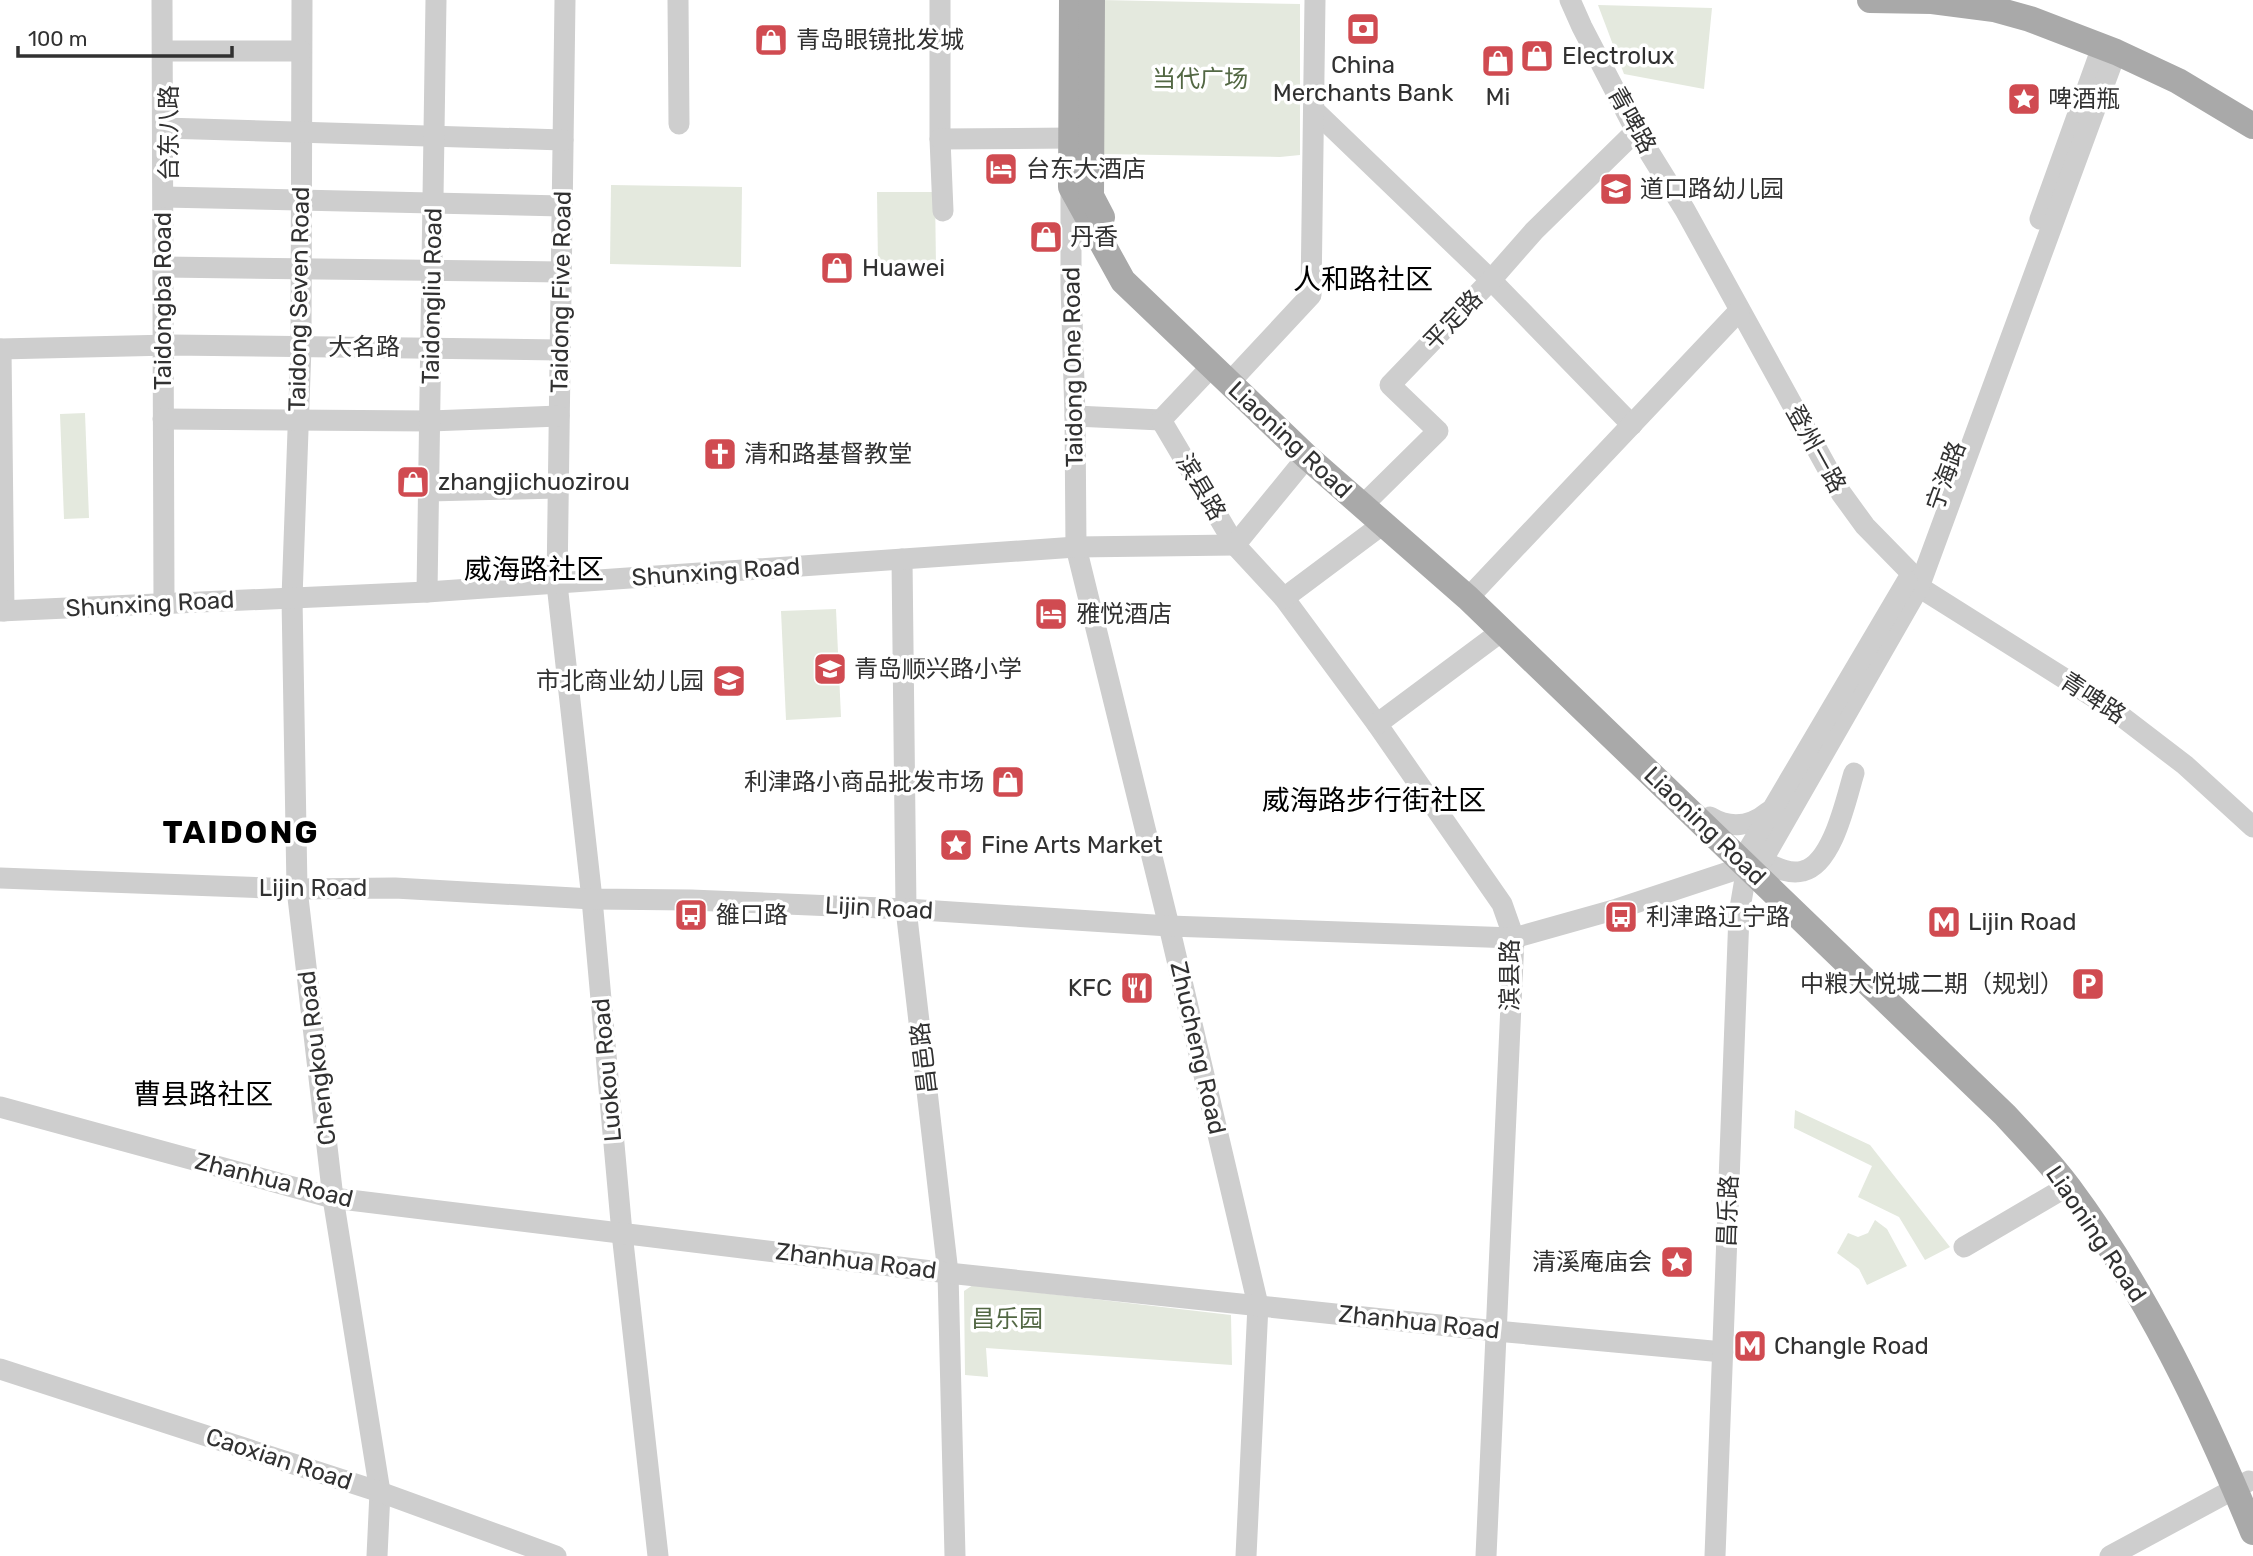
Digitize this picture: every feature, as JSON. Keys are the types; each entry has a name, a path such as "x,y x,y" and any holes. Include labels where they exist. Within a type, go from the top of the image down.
{"main road":[{"path":"1072,0 1072,138 1081,191"},
{"path":"1081,191 1092,0"},
{"path":"1871,0 1932,1 1994,9 2066,31 2178,81 2253,126"},
{"name":"Liaoning Road","path":"1081,191 1133,275 1307,457 1366,501 1383,524 1471,595 1502,631 2015,1105 2080,1177 2171,1318 2221,1416 2246,1487 2253,1532"},
{"name":"Liaoning Road","path":"1226,374 1471,595 1710,817 2005,1115 2068,1186 2158,1325 2206,1421 2246,1487"}],"street":[{"path":"162,0 167,129 563,140"},
{"name":"台东八路","path":"166,51 169,0"},
{"name":"Taidong Seven Road","path":"292,598 301,347 302,0"},
{"name":"Taidongliu Road","path":"427,592 436,0"},
{"name":"Taidong Five Road","path":"557,584 565,0"},
{"path":"678,0 679,124"},
{"path":"940,0 943,211"},
{"path":"1075,416 1161,420 1226,374 1311,295 1315,0"},
{"name":"青啤路","path":"1570,0 1636,131 1685,210 1739,312"},
{"name":"宁海路","path":"1752,860 1915,580 2109,49"},
{"path":"166,51 301,51"},
{"path":"1314,110 1491,280 1632,425"},
{"name":"台东八路","path":"166,197 167,129"},
{"name":"平定路","path":"1366,501 1438,430 1390,385 1534,231 1636,131"},
{"path":"940,139 1072,138"},
{"name":"Taidong One Road","path":"1076,547 1071,285 1081,191"},
{"path":"166,197 562,205"},
{"name":"Taidongba Road","path":"166,197 167,267"},
{"path":"167,602 167,267 561,272"},
{"path":"1471,595 1739,312"},
{"name":"登州一路","path":"1739,312 1851,510 1915,580"},
{"name":"大名路","path":"0,349 167,345 560,350"},
{"path":"0,349 2,611"},
{"path":"166,419 430,421 559,416"},
{"name":"滨县路","path":"1161,420 1235,545 1284,598 1377,724 1502,904 1514,938 1486,1556"},
{"path":"1235,545 1307,457"},
{"path":"429,491 558,488"},
{"path":"1284,598 1383,524"},
{"name":"Shunxing Road","path":"2,611 427,592 1076,547 1235,545"},
{"name":"Zhucheng Road","path":"1076,547 1258,1305 1246,1556"},
{"name":"昌邑路","path":"902,559 906,909 948,1273 955,1556"},
{"name":"青啤路","path":"1915,580 2108,706 2185,765 2253,827"},
{"name":"宁海路","path":"1752,860 1772,808 1915,580"},
{"name":"Luokou Road","path":"557,584 592,899 622,1233 658,1556"},
{"name":"Chengkou Road","path":"292,598 297,889 333,1198 380,1492 377,1556"},
{"path":"1377,724 1502,631"},
{"path":"1752,860 1781,871 1803,872 1818,864 1834,836 1854,773"},
{"path":"1710,817 1722,824 1746,825 1758,820 1772,808"},
{"name":"Lijin Road","path":"0,878 297,889 395,888 592,899 691,900 906,909 1169,926 1514,938 1617,909 1752,860"},
{"name":"昌乐路","path":"1715,1556 1739,914 1752,860"},
{"name":"Zhanhua Road","path":"0,1107 333,1198 948,1273 1496,1331 1723,1352"},
{"path":"1964,1247 2068,1186"},
{"name":"Caoxian Road","path":"0,1369 380,1492 556,1556"},
{"path":"2110,1556 2246,1487"}],"green space":[{"name":"当代广场","path":"1101,0 1300,4 1300,155 1098,154"},
{"path":"1598,5 1712,8 1704,89 1624,74"},
{"path":"611,185 742,187 741,267 610,264"},
{"path":"877,192 935,192 936,267 878,267"},
{"path":"85,413 89,518 64,519 60,414"},
{"path":"836,609 841,717 786,720 781,611"},
{"path":"1795,1110 1870,1145 1950,1247 1925,1260 1899,1217 1858,1197 1872,1166 1794,1128"},
{"path":"1875,1220 1887,1229 1907,1266 1867,1285 1859,1269 1837,1253 1848,1233 1858,1237 1868,1233"},
{"name":"昌乐园","path":"973,1285 1231,1315 1232,1365 986,1348 988,1377 965,1375 964,1291"}],"place":[{"name":"China Merchants Bank","path":"1363,29"},
{"name":"青岛眼镜批发城","path":"771,40"},
{"name":"Electrolux","path":"1537,56"},
{"name":"Mi","path":"1498,61"},
{"name":"啤酒瓶","path":"2024,99"},
{"name":"台东大酒店","path":"1001,169"},
{"name":"道口路幼儿园","path":"1616,189"},
{"name":"丹香","path":"1046,237"},
{"name":"Huawei","path":"837,268"},
{"name":"清和路基督教堂","path":"720,454"},
{"name":"zhangjichuozirou","path":"413,482"},
{"name":"雅悦酒店","path":"1051,614"},
{"name":"青岛顺兴路小学","path":"830,669"},
{"name":"市北商业幼儿园","path":"729,681"},
{"name":"利津路小商品批发市场","path":"1008,782"},
{"name":"Fine Arts Market","path":"956,845"},
{"name":"雒口路","path":"691,915"},
{"name":"利津路辽宁路","path":"1621,917"},
{"name":"Lijin Road","path":"1944,922"},
{"name":"中粮大悦城二期（规划）","path":"2088,984"},
{"name":"KFC","path":"1137,988"},
{"name":"清溪庵庙会","path":"1677,1262"},
{"name":"Changle Road","path":"1750,1346"}],"district":[{"name":"人和路社区","path":"1363,279"},
{"name":"威海路社区","path":"534,569"},
{"name":"威海路步行街社区","path":"1374,800"},
{"name":"TAIDONG","path":"241,832"},
{"name":"曹县路社区","path":"203,1094"}]}
